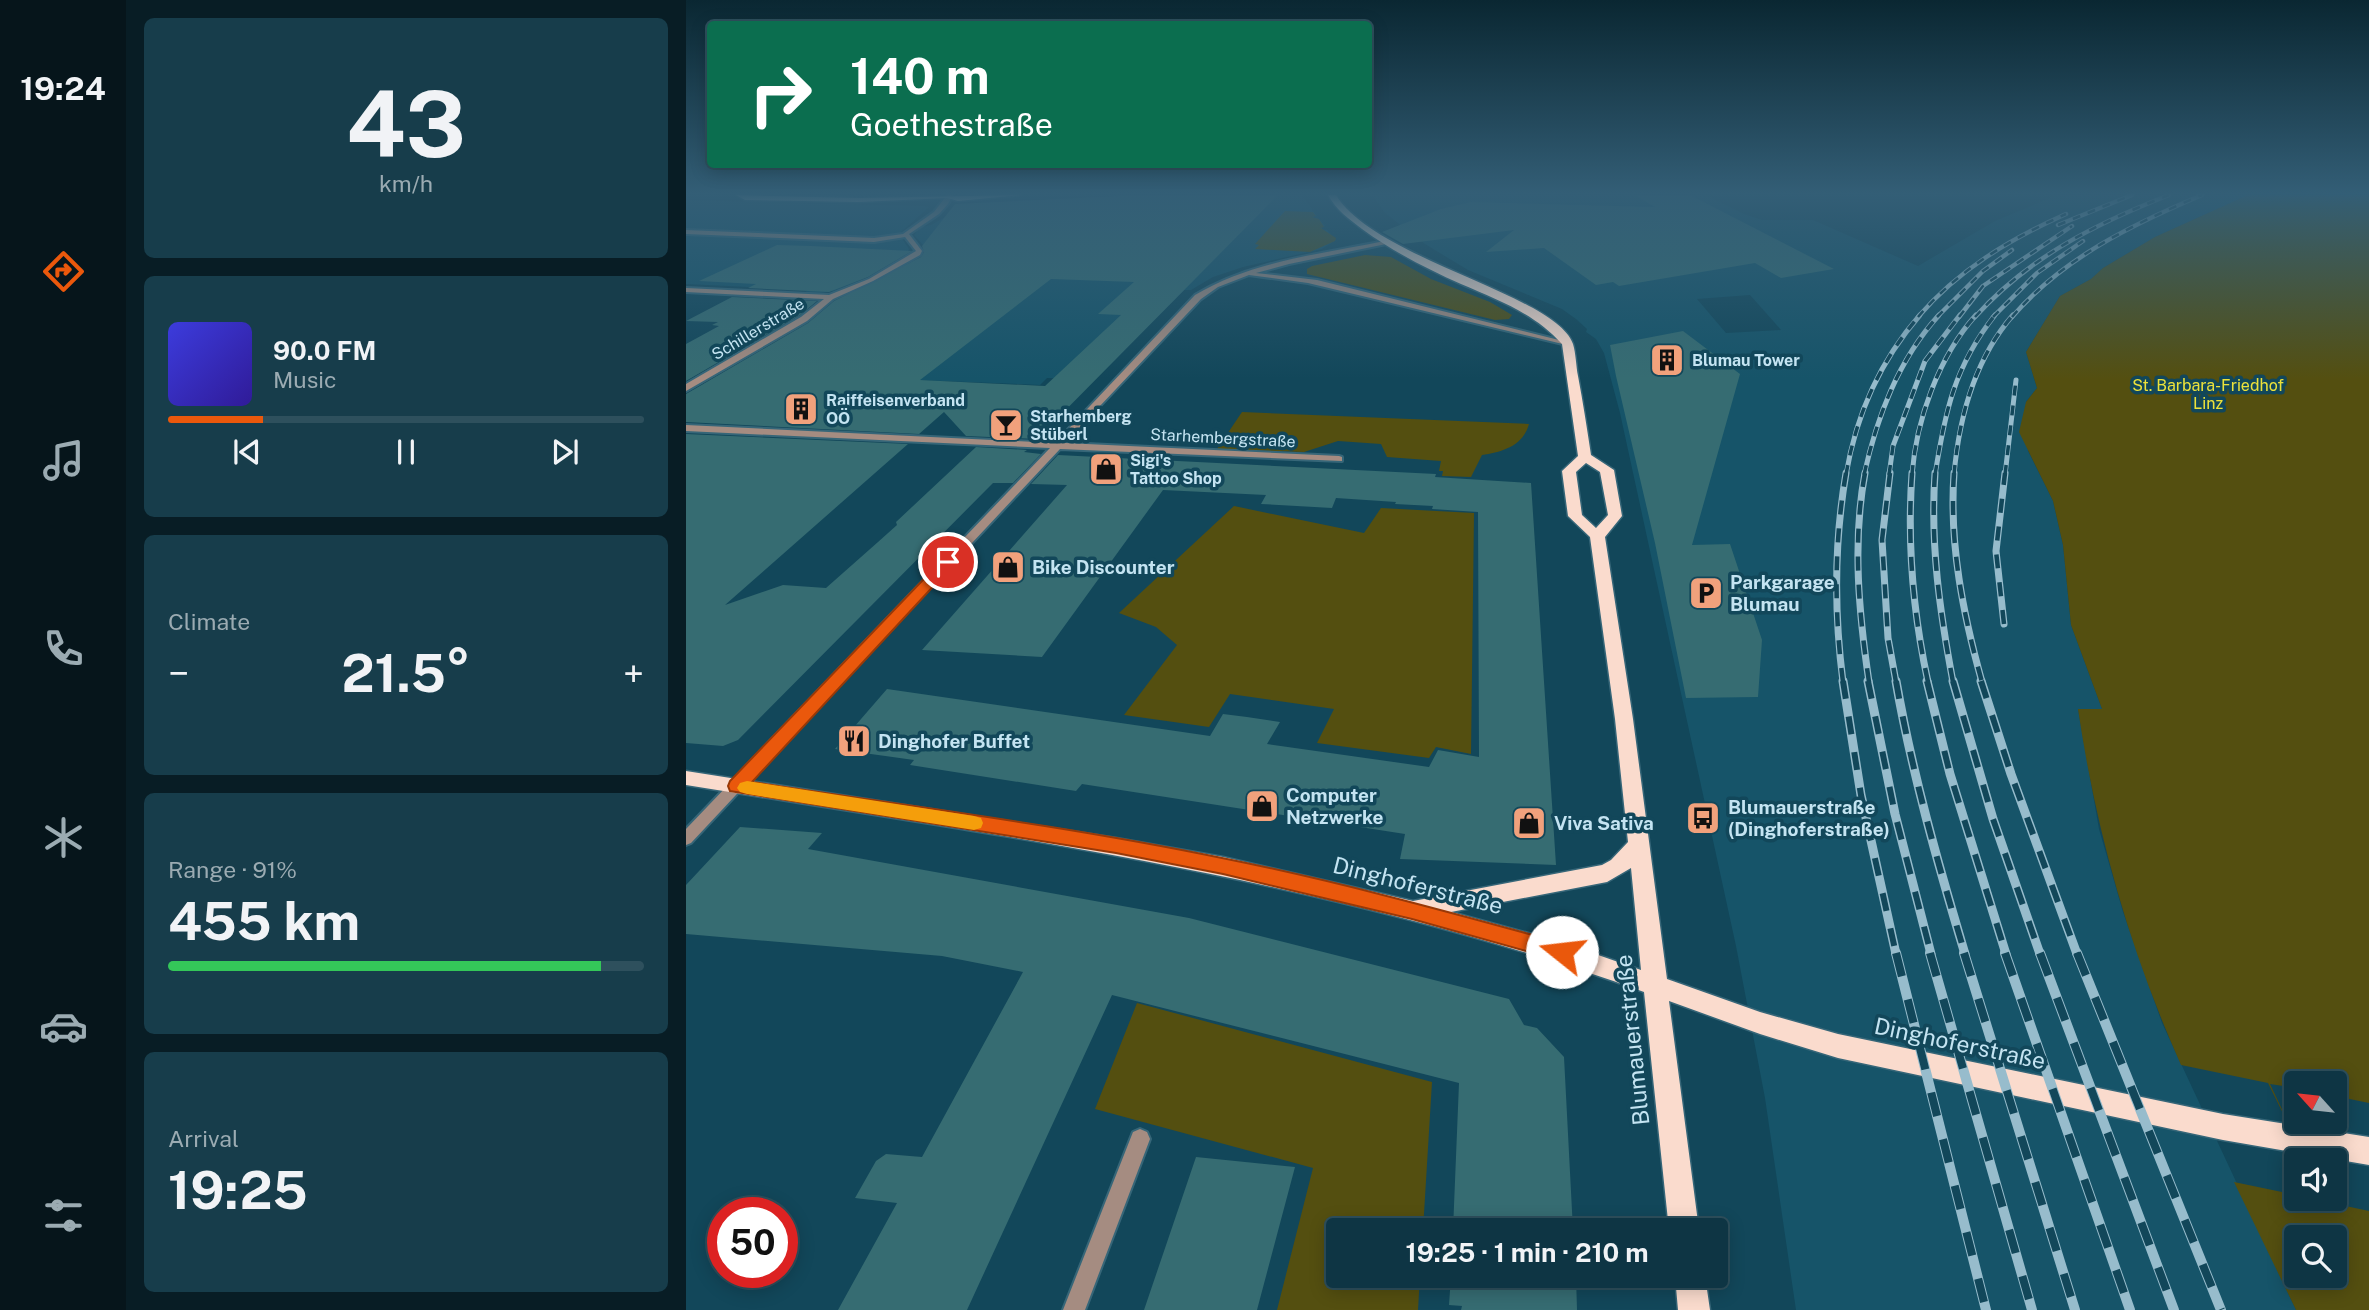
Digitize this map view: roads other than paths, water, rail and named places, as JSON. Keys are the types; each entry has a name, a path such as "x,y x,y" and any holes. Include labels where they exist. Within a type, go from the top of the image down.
{"main road":[{"path":"1414,256 1448,275 1531,311 1554,328 1567,343 1586,457 1606,471 1615,516 1597,536 1574,516 1569,471 1586,457"},
{"name":"Blumauerstraße","path":"1597,536 1624,719 1683,1218"},
{"name":"Dinghoferstraße","path":"686,778 1129,848 1223,866 1412,910 1562,952 1760,1023 1838,1046 2223,1127 2369,1151"},
{"path":"1412,910 1607,873 1619,866 1639,844"},
{"path":"1691,1288 1694,1310"}],"street":[{"name":"Schillerstraße","path":"686,388 804,319 830,297 871,280 914,256"},
{"path":"1248,273 1279,279 1296,270 1342,256"},
{"path":"686,839 1198,297 1224,281 1248,273 1296,270 1567,343"},
{"path":"686,290 830,297"},
{"name":"Starhembergstraße","path":"686,428 1339,459"},
{"path":"1074,1310 1140,1139"}],"railway":[{"path":"1918,317 1950,285 1987,256"},
{"path":"1939,315 1983,271 2004,256"},
{"path":"1959,317 1983,286 2027,256"},
{"path":"1975,317 2018,277 2047,256"},
{"path":"1995,315 2037,273 2061,256"},
{"path":"2012,317 2053,277 2082,256"},
{"path":"1846,475 1856,431 1872,390 1893,351 1920,315"},
{"path":"1864,475 1875,432 1891,390 1912,351 1939,315"},
{"path":"1889,475 1893,446 1925,361 1960,315"},
{"path":"1912,475 1918,433 1932,390 1951,350 1976,315"},
{"path":"1935,475 1953,391 1970,353 1995,315"},
{"path":"1954,475 1960,432 1971,390 1988,351 2013,315"},
{"path":"2005,475 2016,380"},
{"path":"1843,682 1837,578 1839,525 1846,473"},
{"path":"1865,473 1859,525 1858,578 1869,682"},
{"path":"1890,473 1882,540 1888,638 1896,682"},
{"path":"1912,473 1912,578 1928,682"},
{"path":"1935,473 1937,578 1953,682"},
{"path":"1954,473 1954,526 1959,579 1982,682"},
{"path":"2004,624 1996,551 2005,473"},
{"path":"1843,681 1861,795 1896,954"},
{"path":"1868,681 1895,814 1931,954"},
{"path":"1896,681 1926,818 1965,954"},
{"path":"1927,681 1950,774 2006,954"},
{"path":"1953,681 1993,819 2040,954"},
{"path":"1981,681 2011,774 2077,954"},
{"path":"1896,953 1986,1310"},
{"path":"1930,953 2032,1310"},
{"path":"1964,953 2075,1310"},
{"path":"2005,953 2130,1310"},
{"path":"2040,953 2174,1310"},
{"path":"2077,953 2221,1310"}],"place":[{"name":"Blumau Tower","path":"1667,360"},
{"name":"Raiffeisenverband OÖ","path":"801,409"},
{"name":"Starhemberg Stüberl","path":"1006,425"},
{"name":"Sigi's Tattoo Shop","path":"1106,469"},
{"name":"Bike Discounter","path":"1008,567"},
{"name":"Parkgarage Blumau","path":"1706,593"},
{"name":"Dinghofer Buffet","path":"854,741"},
{"name":"Computer Netzwerke","path":"1262,806"},
{"name":"Blumauerstraße (Dinghoferstraße)","path":"1703,818"},
{"name":"Viva Sativa","path":"1529,823"}],"park label":[{"name":"St. Barbara-Friedhof Linz","path":"2208,394"}]}
